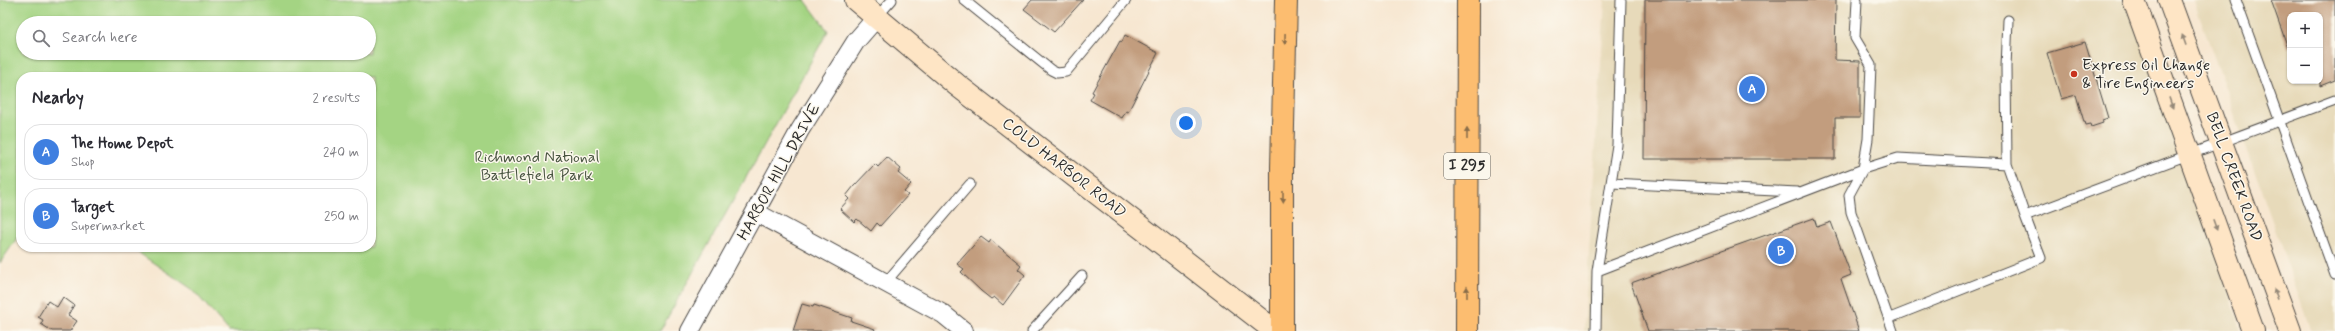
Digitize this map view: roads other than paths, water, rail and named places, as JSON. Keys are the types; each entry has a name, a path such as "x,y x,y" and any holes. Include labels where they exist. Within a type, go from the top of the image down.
{"highway":[{"path":"1282,331 1282,167 1286,0"},
{"name":"I 295","path":"1467,331 1468,0"}],"main road":[{"name":"COLD HARBOR ROAD","path":"856,0 957,85 1275,331"},
{"path":"2134,0 2253,331"},
{"name":"BELL CREEK ROAD","path":"2169,0 2290,331"}],"street":[{"name":"HARBOR HILL DRIVE","path":"690,331 800,130 856,41 876,18"},
{"path":"755,212 943,314 964,331"}],"lane":[{"path":"876,18 892,0"},
{"path":"964,0 1051,70 1057,73 1066,72 1126,0"},
{"path":"1596,331 1597,271 1617,145 1621,0"},
{"path":"1857,0 1855,38 1871,65 1868,139 1863,168 1849,195 1851,212 1890,318 1893,331"},
{"path":"2236,0 2335,275"},
{"path":"1890,318 2041,258 2007,164 2008,20"},
{"path":"2025,216 2335,100"},
{"path":"1597,271 1863,168 1898,158 2007,164"},
{"path":"1611,183 1802,192"},
{"path":"886,282 970,184"},
{"path":"1032,331 1082,276"}],"place":[{"name":"Express Oil Change & Tire Engineers","path":"2074,74"},
{"name":"The Home Depot","path":"1752,89"},
{"name":"Target","path":"1781,251"}],"park label":[{"name":"Richmond National Battlefield Park","path":"537,166"}]}
